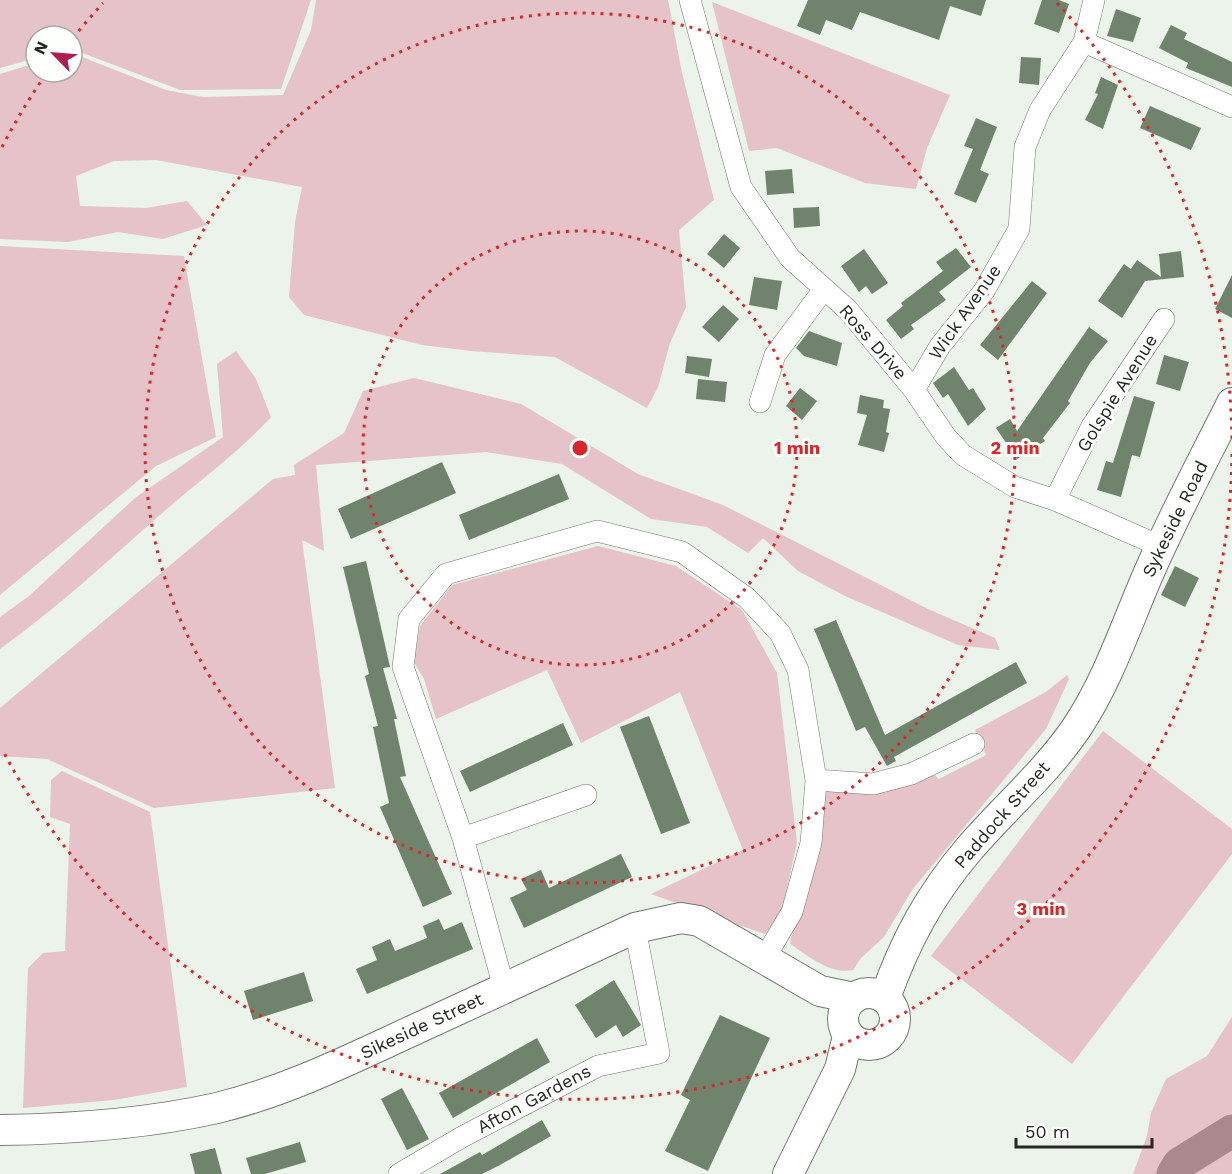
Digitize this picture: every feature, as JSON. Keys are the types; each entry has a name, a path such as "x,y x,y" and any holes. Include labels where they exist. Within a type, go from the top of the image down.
{"street":[{"name":"Ross Drive","path":"690,0 741,188 790,258 848,310 914,390 946,437 963,455 1015,488 1055,500 1160,546"},
{"name":"Wick Avenue","path":"914,390 940,346 984,291 1019,229 1025,147 1040,110 1084,42 1094,0"},
{"path":"1084,42 1232,108"},
{"path":"760,402 775,355 824,289"},
{"name":"Golspie Avenue","path":"1055,500 1092,426 1164,319"},
{"name":"Sykeside Road","path":"1108,668 1160,546 1232,403"},
{"path":"504,988 463,838 403,667 409,619 446,574 597,531 682,552 747,598 780,633 798,669 816,780 811,843 792,912 764,959"},
{"name":"Paddock Street","path":"788,1174 840,1069 861,1015 897,963 923,909 969,849 1017,799 1077,727 1108,668"},
{"path":"816,780 873,784 910,774 974,744"},
{"path":"463,838 586,795"},
{"name":"Sikeside Street","path":"0,1130 72,1129 146,1120 235,1103 294,1084 635,928 681,918 699,921 861,1015"},
{"name":"Afton Gardens","path":"399,1174 462,1137 598,1066 659,1053 635,928"}],"shaded area":[{"path":"0,0 311,0 281,89 180,90 84,54 84,24 24,24 24,61 0,68"},
{"path":"316,0 668,0 682,73 714,200 679,230 686,307 670,343 658,387 647,408 555,357 422,345 304,315 289,297 295,222 302,187 156,160 114,161 76,176 80,206 146,208 187,201 207,225 163,239 118,232 68,242 0,239 0,74 24,67 24,84 84,84 84,58 166,90 203,97 283,95 311,30"},
{"path":"712,2 950,95 927,148 916,189 865,183 777,148 749,151"},
{"path":"0,246 184,256 216,437 156,466 0,595"},
{"path":"236,351 256,379 271,417 234,453 44,616 0,649 0,617 29,596 135,498 223,437 217,364"},
{"path":"414,378 521,404 638,474 723,505 928,609 995,638 1000,650 958,645 845,596 798,571 763,538 748,553 707,527 651,519 562,464 486,452 316,465 324,551 302,540 335,788 154,808 47,759 0,756 0,708 273,479 295,475 294,465 344,433 363,391"},
{"path":"598,546 676,566 742,610 777,673 797,843 781,914 765,934 651,894 743,850 680,692 581,743 547,670 436,719 424,679 414,662 420,626 452,585"},
{"path":"1067,675 1069,679 1046,729 912,890 884,937 861,958 853,970 844,971 828,967 790,944 819,796 827,788 882,793 931,772 939,779 986,755 975,730 1046,692"},
{"path":"1103,731 1232,829 1232,854 1072,1064 931,956"},
{"path":"62,771 150,812 187,1087 114,1100 23,1108 28,968 43,953 65,951 70,824 50,817 51,780"},
{"path":"1232,1017 1232,1174 1133,1174 1147,1136 1151,1113 1166,1079 1207,1056"}],"building":[{"path":"808,0 986,0 981,16 950,6 939,40 860,12 852,30 826,20 820,35 797,26"},
{"path":"1042,0 1059,0 1069,4 1059,33 1034,24"},
{"path":"1116,9 1141,18 1133,42 1107,36"},
{"path":"1171,25 1187,33 1184,39 1232,62 1232,87 1186,68 1188,63 1159,48"},
{"path":"1021,57 1041,58 1039,85 1019,83"},
{"path":"1101,77 1118,85 1103,129 1085,120 1098,94 1095,93"},
{"path":"1150,106 1201,128 1191,150 1140,128"},
{"path":"976,118 997,127 980,170 989,174 976,203 954,194 973,149 964,146"},
{"path":"792,169 794,193 767,195 765,171"},
{"path":"819,207 820,226 794,228 793,208"},
{"path":"724,234 740,248 724,268 707,254"},
{"path":"956,248 971,267 939,292 946,300 911,325 914,329 901,339 886,320 903,306 901,303 943,271 936,262"},
{"path":"864,249 888,283 872,294 866,286 859,292 841,266"},
{"path":"1181,251 1184,277 1145,281 1122,318 1098,301 1124,264 1131,269 1137,260 1161,277 1159,254"},
{"path":"1232,275 1232,318 1215,309"},
{"path":"754,277 782,281 777,310 749,305"},
{"path":"1032,281 1047,293 998,360 980,345"},
{"path":"723,305 739,319 719,342 702,327"},
{"path":"1089,327 1108,341 1090,363 1068,401 1070,403 1043,438 1045,441 1017,459 996,428 1010,419 1017,431"},
{"path":"809,331 842,343 837,366 804,356 796,348"},
{"path":"1164,355 1189,362 1180,391 1156,384"},
{"path":"687,356 712,359 709,377 685,373"},
{"path":"954,367 969,390 973,388 986,409 968,426 948,394 943,398 933,383"},
{"path":"698,379 727,382 725,402 696,399"},
{"path":"800,388 817,401 802,420 786,406"},
{"path":"860,395 884,400 883,408 890,409 886,432 889,433 884,452 858,445 867,415 857,413"},
{"path":"1134,396 1155,402 1140,457 1132,455 1121,497 1097,490 1106,461 1113,463"},
{"path":"442,462 456,493 351,539 338,509"},
{"path":"559,474 569,499 469,540 459,515"},
{"path":"366,561 390,667 383,668 397,719 394,719 406,776 400,777 452,894 423,907 380,807 389,803 373,727 378,726 365,676 369,674 343,567"},
{"path":"1175,566 1199,578 1185,607 1161,595"},
{"path":"836,620 885,735 1016,662 1027,683 894,757 896,761 887,766 865,727 856,731 814,629"},
{"path":"649,716 690,823 661,834 620,727"},
{"path":"563,723 573,745 470,792 460,771"},
{"path":"621,854 632,877 524,928 510,898 527,890 521,879 541,870 549,888"},
{"path":"439,919 444,930 462,922 473,949 367,994 356,969 377,960 372,947 390,939 395,951 427,938 423,926"},
{"path":"304,972 313,1001 253,1020 244,991"},
{"path":"614,980 641,1025 623,1037 616,1025 596,1038 575,1005"},
{"path":"720,1015 770,1038 708,1171 665,1151 690,1100 681,1095"},
{"path":"537,1038 550,1062 453,1118 439,1093"},
{"path":"402,1088 429,1139 407,1150 381,1099"},
{"path":"542,1120 551,1136 500,1165 482,1174 440,1174 480,1152 482,1155"},
{"path":"300,1142 306,1162 265,1174 251,1174 246,1158"},
{"path":"215,1148 222,1174 195,1174 190,1154"}],"waterway":[{"path":"1173,1174 1179,1164 1232,1131"}]}
